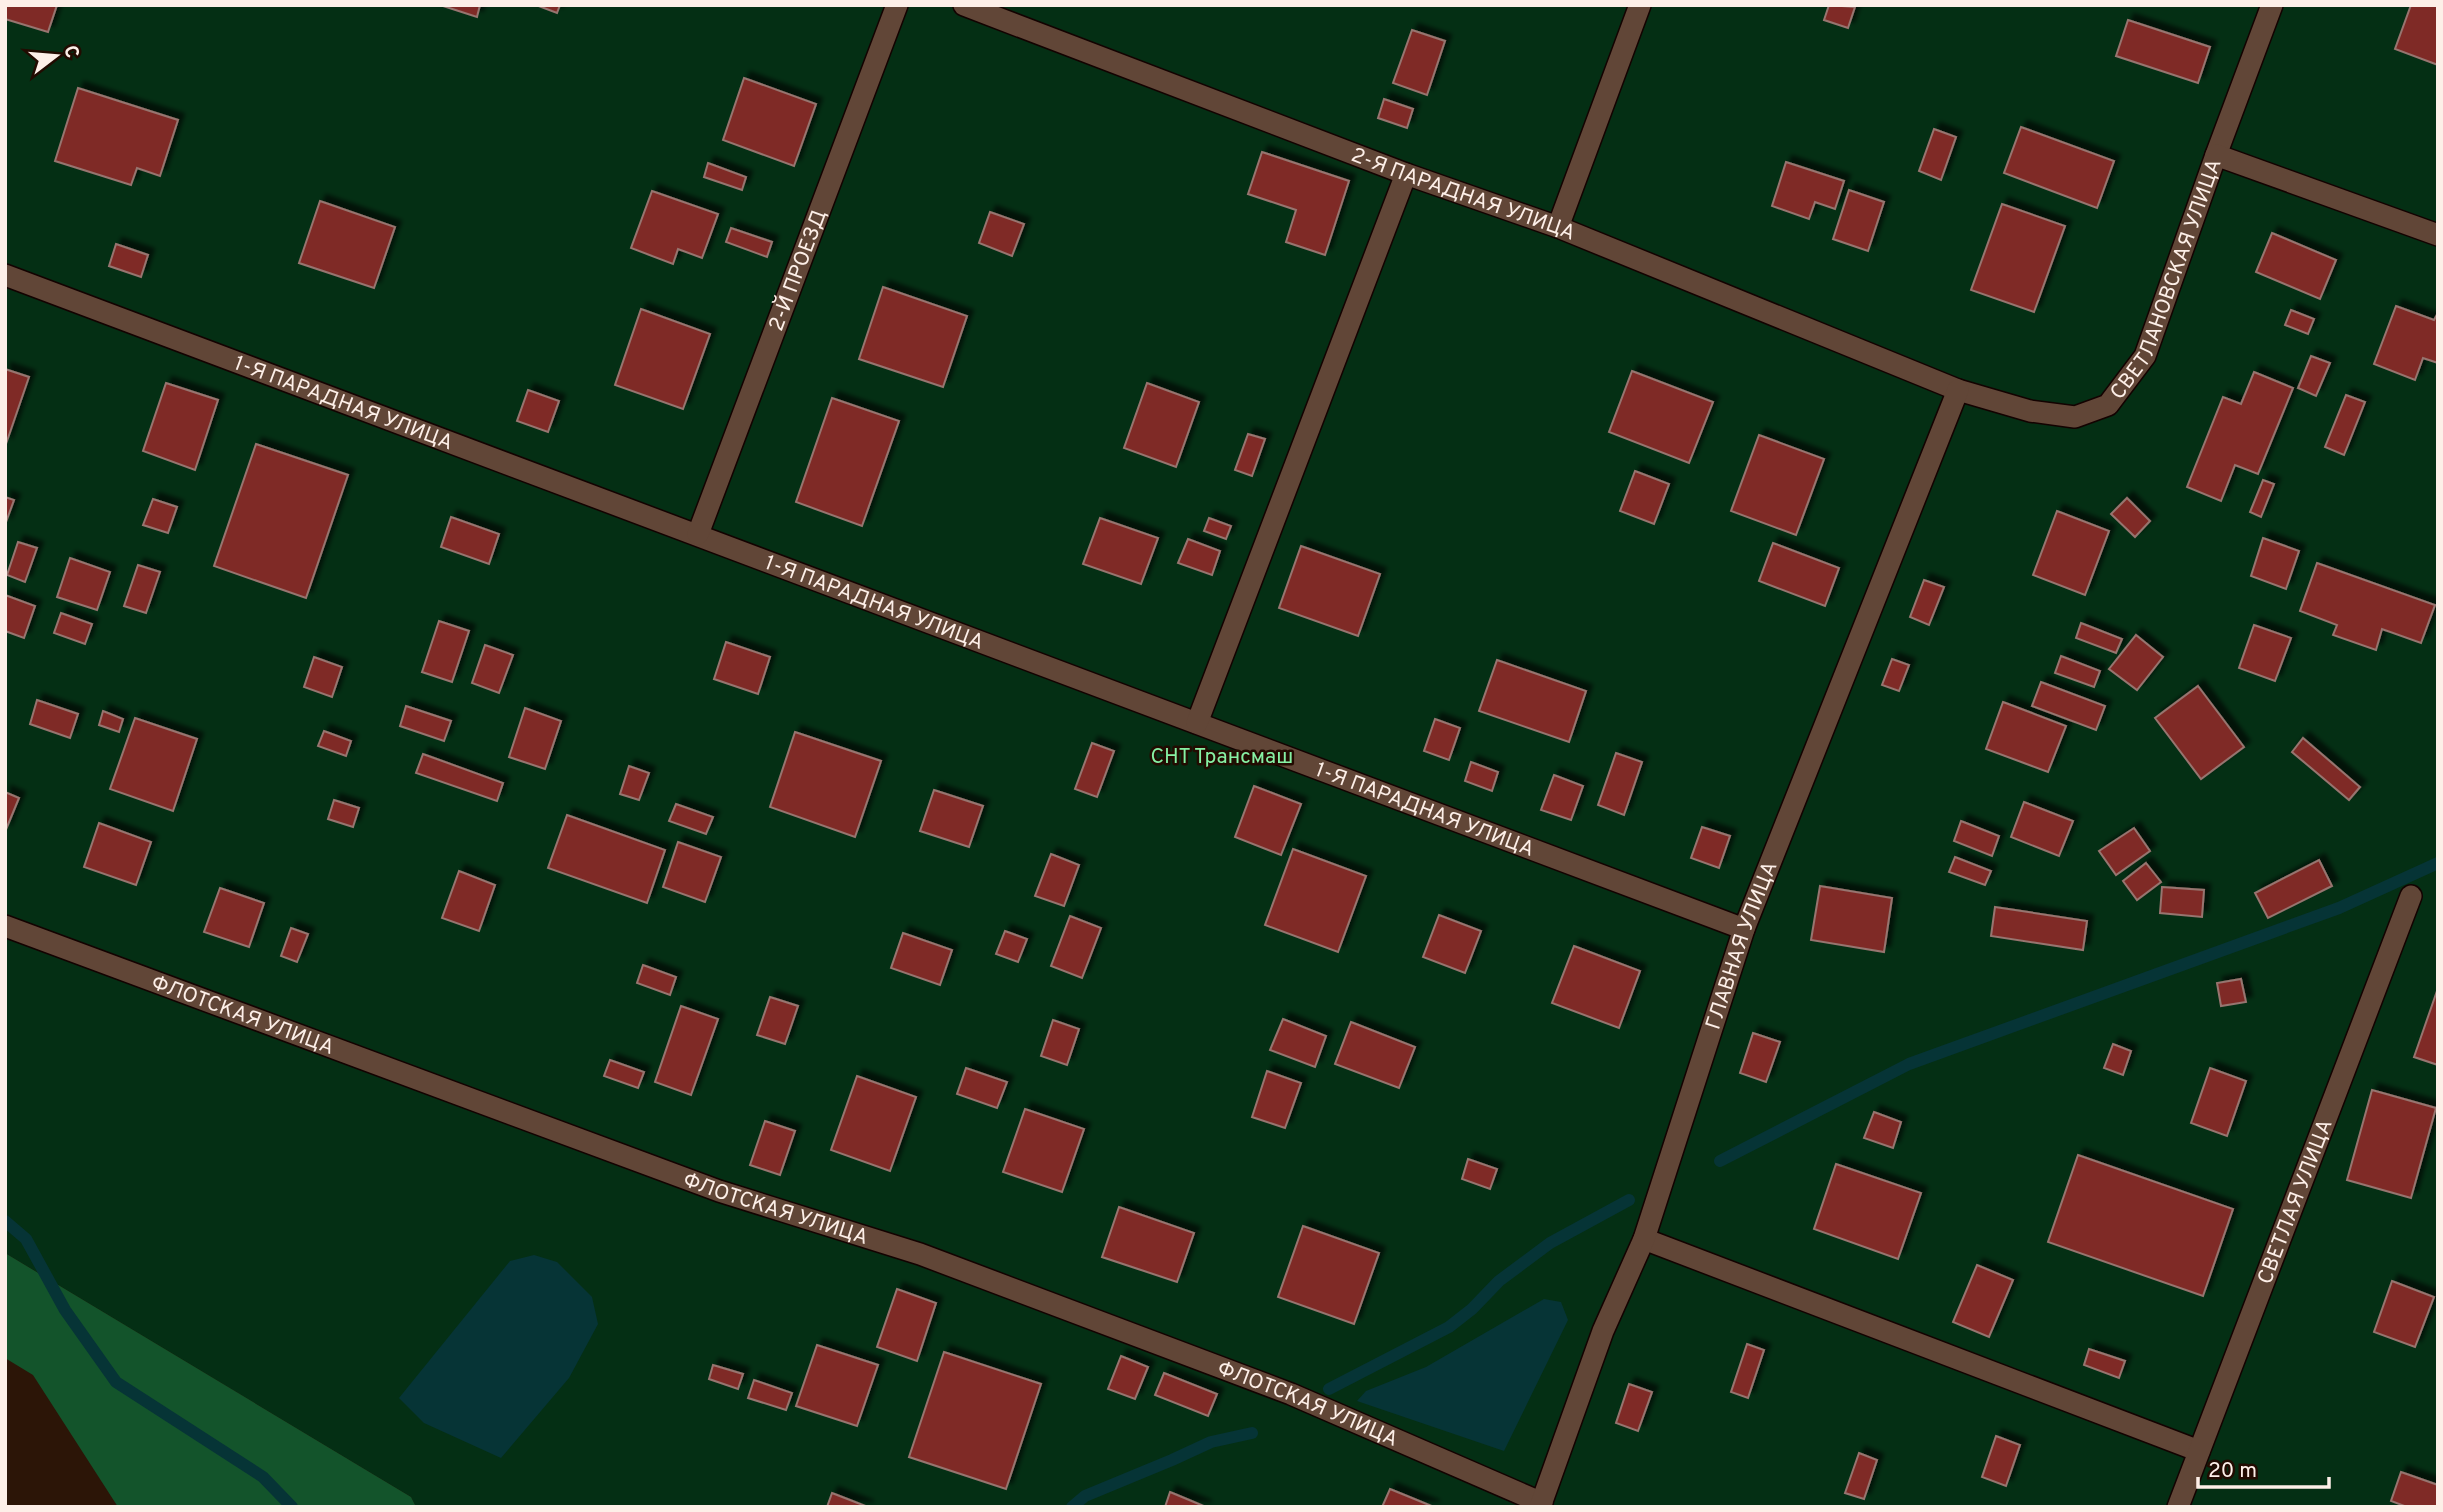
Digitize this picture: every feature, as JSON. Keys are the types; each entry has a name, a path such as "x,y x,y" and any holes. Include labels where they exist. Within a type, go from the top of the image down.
{"street":[{"name":"2-Й ПРОЕЗД","path":"698,534 897,5"},
{"name":"2-Я ПАРАДНАЯ УЛИЦА","path":"964,5 1406,174 1558,227 1958,390"},
{"path":"1558,227 1640,5"},
{"name":"СВЕТЛАНОВСКАЯ УЛИЦА","path":"1958,390 2030,411 2075,417 2108,405 2145,356 2272,5"},
{"path":"2216,155 2438,235"},
{"path":"1197,723 1406,174"},
{"name":"1-Я ПАРАДНАЯ УЛИЦА","path":"5,275 1744,929"},
{"name":"ГЛАВНАЯ УЛИЦА","path":"1541,1505 1603,1331 1644,1239 1744,929 1958,390"},
{"name":"СВЕТЛАЯ УЛИЦА","path":"2178,1507 2411,896"},
{"name":"ФЛОТСКАЯ УЛИЦА","path":"5,926 719,1191 946,1264 1291,1394 1541,1505"},
{"path":"1644,1239 2199,1451"}],"green space":[{"name":"СНТ Трансмаш","path":"5,5 2438,5 2438,1507 416,1507 411,1497 5,1253"},
{"path":"5,1253 411,1497 416,1507 118,1507 33,1375 5,1358"}],"water":[{"path":"534,1255 557,1262 592,1297 598,1324 569,1378 501,1458 424,1423 399,1398 510,1261"},
{"path":"1544,1299 1561,1302 1568,1320 1504,1451 1357,1401 1366,1391 1426,1367"}],"building":[{"path":"5,5 57,5 48,32 5,19"},
{"path":"440,5 480,5 477,17"},
{"path":"536,5 560,5 557,13"},
{"path":"1829,5 1855,7 1848,28 1824,20"},
{"path":"2411,5 2438,5 2438,65 2395,49"},
{"path":"2128,20 2210,47 2198,83 2116,56"},
{"path":"1412,30 1445,41 1427,95 1393,83"},
{"path":"744,78 816,104 794,166 723,140"},
{"path":"78,88 178,120 160,176 137,168 131,185 55,161"},
{"path":"1384,99 1413,109 1407,128 1378,118"},
{"path":"2021,127 2114,161 2097,208 2004,173"},
{"path":"1934,129 1956,137 1941,180 1919,171"},
{"path":"1262,152 1349,181 1325,255 1286,242 1296,210 1248,194"},
{"path":"1786,162 1844,181 1835,209 1815,202 1809,219 1772,206"},
{"path":"708,163 746,177 742,190 704,177"},
{"path":"1849,190 1884,202 1868,251 1833,239"},
{"path":"652,191 718,214 702,258 678,249 673,264 631,248"},
{"path":"320,201 395,227 374,288 299,263"},
{"path":"2002,204 2065,226 2034,312 1971,290"},
{"path":"990,212 1024,224 1012,256 979,243"},
{"path":"731,228 772,242 767,257 726,242"},
{"path":"2272,233 2336,260 2320,299 2256,272"},
{"path":"116,244 148,255 141,277 109,266"},
{"path":"883,287 967,316 943,387 859,359"},
{"path":"2396,306 2434,320 2438,313 2438,363 2423,358 2415,380 2374,364"},
{"path":"641,309 710,334 683,409 615,385"},
{"path":"2291,310 2314,319 2308,334 2285,325"},
{"path":"2311,356 2330,363 2316,396 2298,388"},
{"path":"5,369 29,377 6,444 5,443"},
{"path":"1632,371 1713,402 1689,463 1609,432"},
{"path":"2254,372 2293,388 2258,474 2235,465 2221,501 2187,487 2223,397 2241,404"},
{"path":"166,383 218,400 195,470 143,451"},
{"path":"1147,383 1199,402 1176,467 1124,448"},
{"path":"528,390 559,401 548,432 517,421"},
{"path":"2346,395 2365,402 2344,455 2325,447"},
{"path":"832,398 899,421 862,526 796,502"},
{"path":"1248,434 1265,439 1252,476 1235,470"},
{"path":"1759,435 1824,459 1796,535 1731,511"},
{"path":"256,444 348,475 306,598 214,566"},
{"path":"1635,471 1669,484 1654,524 1620,511"},
{"path":"2263,480 2274,484 2261,517 2250,512"},
{"path":"5,497 14,500 5,525"},
{"path":"2127,498 2150,521 2135,537 2111,514"},
{"path":"153,499 177,507 168,533 143,525"},
{"path":"2057,511 2109,531 2085,595 2033,575"},
{"path":"451,517 499,534 489,564 441,547"},
{"path":"1100,518 1158,538 1141,584 1083,564"},
{"path":"1209,518 1231,526 1226,539 1204,531"},
{"path":"2263,538 2299,551 2286,589 2251,576"},
{"path":"1188,539 1220,551 1212,575 1178,563"},
{"path":"18,542 37,548 25,582 7,575"},
{"path":"1773,543 1839,568 1825,606 1759,581"},
{"path":"1301,546 1380,574 1358,636 1279,608"},
{"path":"70,558 110,572 97,610 57,597"},
{"path":"2317,563 2435,605 2421,643 2382,629 2376,650 2333,635 2337,625 2300,611"},
{"path":"138,565 160,572 146,613 124,606"},
{"path":"1924,580 1944,587 1929,625 1910,617"},
{"path":"5,595 35,606 24,638 5,631"},
{"path":"61,613 92,624 85,644 54,633"},
{"path":"439,621 469,631 452,682 422,672"},
{"path":"2081,623 2122,639 2116,653 2076,638"},
{"path":"2254,625 2291,638 2275,681 2239,668"},
{"path":"2136,635 2163,657 2137,690 2109,669"},
{"path":"726,642 770,657 758,694 714,679"},
{"path":"485,645 513,655 499,693 472,683"},
{"path":"2061,656 2100,671 2094,687 2055,673"},
{"path":"314,657 342,667 332,697 304,687"},
{"path":"1892,659 1909,665 1899,691 1882,685"},
{"path":"1497,660 1586,691 1569,742 1479,711"},
{"path":"2041,682 2105,706 2096,730 2032,706"},
{"path":"2198,686 2244,747 2201,779 2155,718"},
{"path":"37,700 78,714 70,738 30,724"},
{"path":"2003,702 2066,726 2048,772 1986,749"},
{"path":"406,706 451,721 444,741 400,726"},
{"path":"525,708 561,721 545,769 509,757"},
{"path":"103,711 123,719 119,732 99,725"},
{"path":"135,718 197,739 173,811 110,789"},
{"path":"1435,719 1460,728 1449,760 1424,751"},
{"path":"324,731 351,741 346,756 318,746"},
{"path":"795,732 881,761 855,837 770,807"},
{"path":"2303,738 2360,787 2349,800 2292,752"},
{"path":"1092,743 1114,751 1097,797 1075,789"},
{"path":"1616,753 1642,762 1624,815 1598,805"},
{"path":"423,754 503,783 497,801 416,773"},
{"path":"1471,762 1498,772 1492,791 1465,781"},
{"path":"629,766 649,773 639,800 620,794"},
{"path":"1554,775 1583,786 1571,820 1541,810"},
{"path":"1254,786 1301,804 1281,855 1235,837"},
{"path":"934,790 983,806 969,847 920,831"},
{"path":"5,792 19,798 5,832"},
{"path":"334,800 359,808 353,827 328,819"},
{"path":"2024,802 2073,821 2059,856 2011,837"},
{"path":"676,804 713,817 706,834 669,821"},
{"path":"567,815 665,850 647,903 548,868"},
{"path":"1961,821 1999,836 1992,856 1954,841"},
{"path":"99,823 151,842 136,885 84,867"},
{"path":"1702,827 1730,836 1719,868 1691,858"},
{"path":"2134,828 2150,851 2116,875 2099,851"},
{"path":"678,842 721,857 705,902 663,887"},
{"path":"1293,849 1366,876 1338,952 1265,925"},
{"path":"1051,854 1079,865 1064,906 1035,896"},
{"path":"1955,857 1991,871 1985,885 1949,872"},
{"path":"2319,860 2332,886 2268,918 2255,893"},
{"path":"2146,863 2161,882 2137,900 2123,881"},
{"path":"459,871 495,885 479,931 442,918"},
{"path":"1820,886 1892,898 1884,952 1811,940"},
{"path":"2162,887 2204,890 2202,917 2160,913"},
{"path":"220,888 264,903 249,947 204,932"},
{"path":"1995,907 2087,921 2083,950 1991,936"},
{"path":"1439,915 1481,931 1465,973 1423,957"},
{"path":"1070,916 1101,928 1082,978 1051,966"},
{"path":"291,928 308,934 297,962 281,956"},
{"path":"1005,931 1027,939 1018,962 996,954"},
{"path":"903,933 952,950 940,985 891,968"},
{"path":"1574,946 1640,971 1619,1028 1552,1003"},
{"path":"643,965 676,977 670,995 637,983"},
{"path":"2241,979 2246,1002 2221,1006 2217,983"},
{"path":"2438,988 2438,1065 2414,1057"},
{"path":"770,997 798,1006 785,1044 757,1035"},
{"path":"681,1006 718,1019 691,1095 655,1082"},
{"path":"1283,1019 1326,1036 1315,1067 1270,1050"},
{"path":"1053,1020 1079,1029 1067,1065 1041,1056"},
{"path":"1351,1022 1415,1047 1399,1088 1335,1064"},
{"path":"1753,1033 1780,1042 1766,1082 1740,1073"},
{"path":"2113,1044 2131,1051 2123,1075 2104,1068"},
{"path":"610,1060 644,1072 638,1088 604,1076"},
{"path":"966,1068 1007,1082 997,1108 957,1094"},
{"path":"2210,1068 2246,1081 2227,1136 2191,1123"},
{"path":"1267,1071 1301,1083 1285,1128 1252,1117"},
{"path":"857,1076 916,1097 890,1171 831,1150"},
{"path":"2372,1090 2436,1108 2411,1198 2347,1180"},
{"path":"1025,1109 1084,1129 1062,1192 1003,1172"},
{"path":"1874,1112 1901,1122 1893,1148 1864,1138"},
{"path":"765,1121 795,1131 780,1175 750,1165"},
{"path":"2078,1155 2233,1209 2203,1296 2048,1242"},
{"path":"1468,1159 1497,1169 1490,1189 1462,1179"},
{"path":"1836,1164 1921,1193 1898,1259 1814,1229"},
{"path":"1119,1207 1194,1233 1177,1282 1102,1257"},
{"path":"1303,1226 1379,1253 1354,1324 1278,1297"},
{"path":"1977,1265 2013,1280 1989,1337 1953,1322"},
{"path":"2392,1281 2434,1297 2415,1347 2374,1332"},
{"path":"897,1289 936,1303 917,1361 877,1347"},
{"path":"1747,1344 1764,1350 1748,1398 1731,1392"},
{"path":"817,1345 878,1365 857,1426 796,1406"},
{"path":"2089,1349 2125,1361 2119,1378 2084,1365"},
{"path":"944,1352 1041,1384 1006,1489 909,1457"},
{"path":"1121,1356 1148,1367 1135,1399 1108,1389"},
{"path":"713,1365 743,1374 738,1389 709,1379"},
{"path":"1164,1373 1217,1394 1208,1416 1155,1395"},
{"path":"754,1380 792,1393 786,1410 748,1398"},
{"path":"1629,1384 1652,1392 1638,1431 1616,1423"},
{"path":"1996,1436 2020,1445 2006,1486 1982,1477"},
{"path":"1859,1453 1877,1460 1864,1499 1845,1493"},
{"path":"2401,1472 2438,1485 2437,1507 2407,1507 2391,1501"},
{"path":"1390,1489 1434,1507 1382,1507"},
{"path":"1170,1492 1206,1507 1165,1507"},
{"path":"832,1493 868,1507 827,1507"}],"waterway":[{"path":"1720,1161 1909,1064 2339,908 2438,863"},
{"path":"1329,1389 1449,1327 1472,1309 1499,1281 1550,1243 1629,1200"},
{"path":"5,1221 26,1239 65,1310 116,1382 263,1477 292,1507"},
{"path":"1072,1507 1085,1496 1211,1442 1252,1433"}]}
